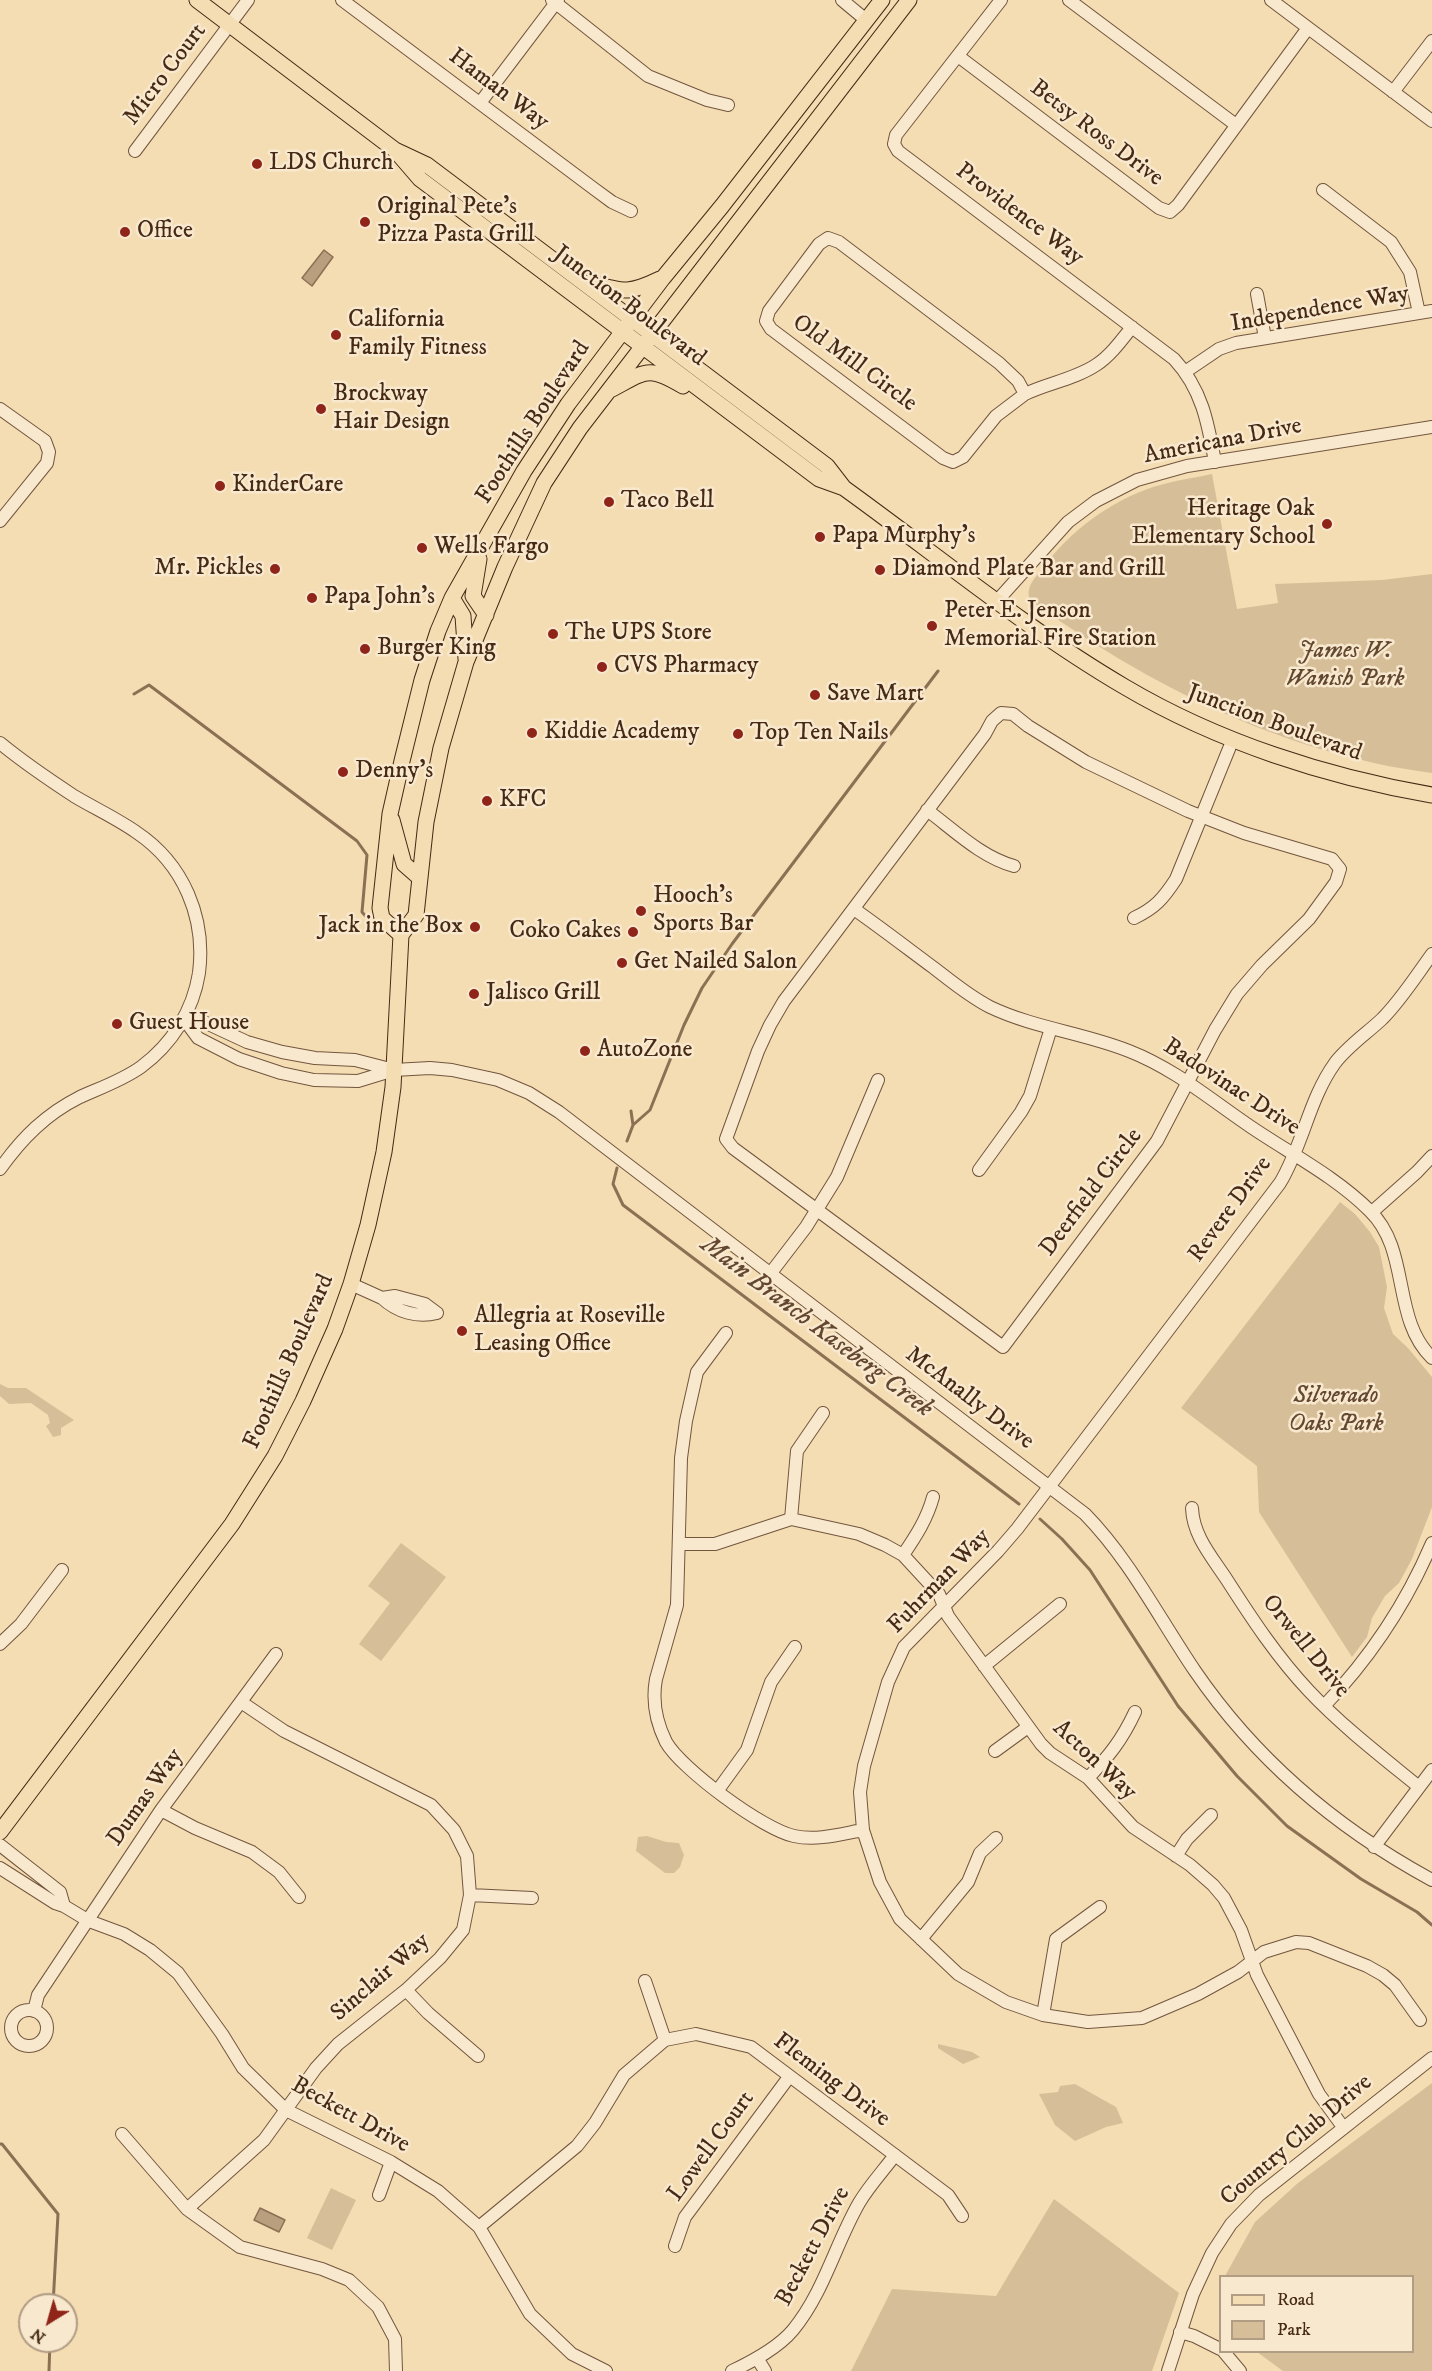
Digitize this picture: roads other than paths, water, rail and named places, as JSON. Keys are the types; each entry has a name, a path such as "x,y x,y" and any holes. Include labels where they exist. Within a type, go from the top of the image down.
{"main road":[{"name":"Junction Boulevard","path":"197,0 395,150 427,165 652,333 828,466 844,488 1020,619 1127,689 1233,739 1339,774 1432,795"},
{"name":"Foothills Boulevard","path":"401,935 384,921 381,915 390,814 422,680 452,598 528,464 568,404 663,278 882,0"},
{"name":"Foothills Boulevard","path":"0,1832 211,1553 258,1485 303,1401 335,1329 368,1225 384,1152 393,1096 401,935 416,915 426,822 435,775 466,663 544,483 566,447 652,333 909,0"},
{"name":"Junction Boulevard","path":"395,150 420,179 819,480 844,488"},
{"path":"581,280 618,290 633,291 663,278"},
{"path":"608,392 648,372 660,373 745,423"},
{"path":"481,549 473,596 486,615"},
{"path":"452,598 463,616 466,663"},
{"path":"390,814 404,864 420,878"}],"street":[{"name":"Micro Court","path":"135,151 248,0"},
{"name":"Haman Way","path":"342,0 593,189 630,211"},
{"path":"842,0 866,20"},
{"name":"Providence Way","path":"1001,0 896,135 894,144 897,151 1162,350 1185,372 1206,415 1215,462"},
{"path":"1069,0 1236,125"},
{"path":"1271,0 1432,121"},
{"path":"480,103 555,1 648,76 728,105"},
{"name":"Betsy Ross Drive","path":"958,56 1159,208 1170,212 1178,206 1308,28"},
{"path":"1393,92 1432,41"},
{"path":"1323,190 1391,242 1410,272 1419,313"},
{"name":"Old Mill Circle","path":"1025,394 1018,381 999,363 839,242 828,238 819,244 770,311 766,321 771,329 943,458 953,462 963,458 996,416 1025,394 1097,365 1109,355 1132,327"},
{"path":"1257,294 1265,338"},
{"name":"Independence Way","path":"1185,372 1219,349 1265,338 1432,311"},
{"path":"0,409 45,441 50,452 47,463 0,521"},
{"name":"Americana Drive","path":"997,601 1068,522 1096,501 1137,480 1162,472 1215,462 1432,427"},
{"name":"Deerfield Circle","path":"1001,713 1013,714 1054,743 1119,779 1202,816 1244,833 1332,859 1340,869 1336,882 1309,919 1262,965 1237,994 1215,1029 1158,1142 1003,1347 817,1211 734,1148 726,1139 728,1127 735,1115 770,1024 784,1001 985,734 992,721 1001,713"},
{"path":"1134,918 1152,909 1166,895 1176,879 1233,739"},
{"path":"0,743 23,762 74,796 138,833 163,855 192,899 200,927 201,958 196,991 184,1019 163,1047 140,1067 46,1116 22,1140 0,1169"},
{"path":"927,810 987,855 1000,863 1014,867"},
{"name":"Badovinac Drive","path":"854,909 968,994 990,1007 1014,1017 1127,1050 1151,1060 1188,1082 1251,1127 1295,1154 1372,1212 1382,1226 1396,1258 1404,1306 1410,1326 1432,1358"},
{"name":"Revere Drive","path":"1049,1486 1280,1183 1295,1154 1314,1101 1336,1062 1351,1045 1382,1019 1432,954"},
{"name":"McAnally Drive","path":"184,1019 204,1022 247,1042 282,1052 315,1058 355,1060 394,1070"},
{"name":"McAnally Drive","path":"184,1019 198,1038 239,1059 281,1073 314,1080 357,1081 394,1070 429,1068 474,1074 498,1080 529,1093 574,1123 1084,1514 1105,1535 1195,1671 1229,1717 1272,1764 1316,1804 1374,1847 1432,1880"},
{"path":"979,1170 1022,1112 1030,1096 1051,1028"},
{"path":"770,1274 817,1211 837,1177 878,1080"},
{"path":"1372,1212 1418,1172 1432,1156"},
{"path":"351,1284 382,1298 395,1296 425,1304 437,1313"},
{"path":"726,1333 697,1372 681,1458 676,1605 654,1691 661,1731 675,1754 685,1765 762,1823 783,1833 809,1838 863,1830"},
{"path":"679,1544 716,1544 791,1519 797,1451 823,1413"},
{"name":"Fuhrman Way","path":"1049,1486 1007,1542 909,1641 895,1665 872,1732 860,1792 863,1830 880,1882 900,1919 958,1974 1006,2002 1043,2015 1088,2022 1142,2018 1198,1994 1264,1952 1296,1942 1309,1942 1383,1975 1395,1985 1420,2020"},
{"path":"903,1555 919,1531 933,1497"},
{"name":"Orwell Drive","path":"1192,1508 1192,1521 1199,1537 1251,1618 1292,1672 1358,1738 1419,1787"},
{"name":"Acton Way","path":"791,1519 859,1534 903,1555 939,1594 948,1616 1028,1727 1050,1753 1088,1778 1133,1827 1201,1875 1224,1898 1241,1930 1251,1962 1319,2094 1343,2127"},
{"path":"1324,1706 1369,1655 1389,1627 1432,1543"},
{"path":"0,1644 21,1624 63,1570"},
{"path":"984,1666 1060,1604"},
{"path":"718,1790 747,1750 771,1682 795,1647"},
{"name":"Dumas Way","path":"34,2011 38,1995 161,1810 276,1654"},
{"name":"Sinclair Way","path":"188,2209 264,2140 316,2067 339,2044 406,1990 440,1958 463,1930 470,1895 466,1856 454,1830 431,1805 284,1731 241,1702"},
{"path":"1088,1778 1123,1738 1135,1712"},
{"path":"995,1751 1028,1727"},
{"path":"1374,1847 1432,1770"},
{"path":"161,1810 195,1828 252,1852 279,1872 299,1897"},
{"path":"1176,1856 1193,1833 1211,1815"},
{"path":"921,1939 968,1882 980,1853 996,1838"},
{"name":"Beckett Drive","path":"0,1845 60,1892 64,1906"},
{"name":"Beckett Drive","path":"0,1868 55,1903 89,1921 124,1934 150,1950 178,1973 222,2034 243,2068 286,2110 391,2163 438,2191 480,2228 530,2314 572,2354 606,2371"},
{"path":"470,1895 532,1898"},
{"path":"1043,2015 1056,1939 1100,1907"},
{"path":"645,1981 665,2040"},
{"path":"406,1990 446,2030 478,2056"},
{"name":"Fleming Drive","path":"480,2228 577,2146 595,2123 624,2075 665,2040 696,2034 751,2047 948,2195 962,2216"},
{"name":"Country Club Drive","path":"1168,2371 1193,2294 1212,2253 1231,2224 1259,2194 1432,2058"},
{"name":"Lowell Court","path":"675,2246 686,2217 789,2077"},
{"path":"122,2134 188,2209 240,2247 322,2269 349,2280 378,2307 395,2339 396,2371"},
{"name":"Beckett Drive","path":"732,2371 757,2358 792,2331 824,2282 838,2246 860,2202 895,2155"},
{"path":"380,2194 391,2163"},
{"path":"1180,2332 1219,2348"},
{"path":"1225,2353 1240,2371"},
{"path":"757,2358 765,2371"}],"waterway":[{"path":"633,1125 650,1110 684,1025 702,988 732,944 938,671"},
{"name":"Main Branch Kaseberg Creek","path":"134,694 149,685 357,841 367,855 362,912 369,920"},
{"name":"Main Branch Kaseberg Creek","path":"627,1141 633,1125 631,1111"},
{"name":"Main Branch Kaseberg Creek","path":"617,1168 613,1184 623,1205 1019,1504"},
{"name":"Main Branch Kaseberg Creek","path":"1040,1519 1090,1570 1178,1706 1237,1776 1287,1826 1361,1879 1417,1912 1432,1925"},
{"path":"0,2144 58,2214 54,2293"},
{"path":"49,2371 50,2353"}],"place":[{"name":"LDS Church","path":"257,164"},
{"name":"Original Pete's Pizza Pasta Grill","path":"365,222"},
{"name":"Office","path":"125,232"},
{"name":"California Family Fitness","path":"336,335"},
{"name":"Brockway Hair Design","path":"321,409"},
{"name":"KinderCare","path":"220,486"},
{"name":"Taco Bell","path":"609,502"},
{"name":"Heritage Oak Elementary School","path":"1327,524"},
{"name":"Papa Murphy's","path":"820,537"},
{"name":"Wells Fargo","path":"422,548"},
{"name":"Mr. Pickles","path":"275,569"},
{"name":"Diamond Plate Bar and Grill","path":"880,570"},
{"name":"Papa John's","path":"312,598"},
{"name":"Peter E. Jenson Memorial Fire Station","path":"932,626"},
{"name":"The UPS Store","path":"553,634"},
{"name":"Burger King","path":"365,649"},
{"name":"CVS Pharmacy","path":"602,667"},
{"name":"Save Mart","path":"815,695"},
{"name":"Kiddie Academy","path":"532,733"},
{"name":"Top Ten Nails","path":"738,734"},
{"name":"Denny's","path":"343,772"},
{"name":"KFC","path":"487,801"},
{"name":"Hooch's Sports Bar","path":"641,911"},
{"name":"Jack in the Box","path":"475,927"},
{"name":"Coko Cakes","path":"633,932"},
{"name":"Get Nailed Salon","path":"622,963"},
{"name":"Jalisco Grill","path":"474,994"},
{"name":"Guest House","path":"117,1024"},
{"name":"AutoZone","path":"585,1051"},
{"name":"Allegria at Roseville Leasing Office","path":"462,1331"}],"park label":[{"name":"James W. Wanish Park","path":"1345,666"},
{"name":"Silverado Oaks Park","path":"1336,1411"}]}
